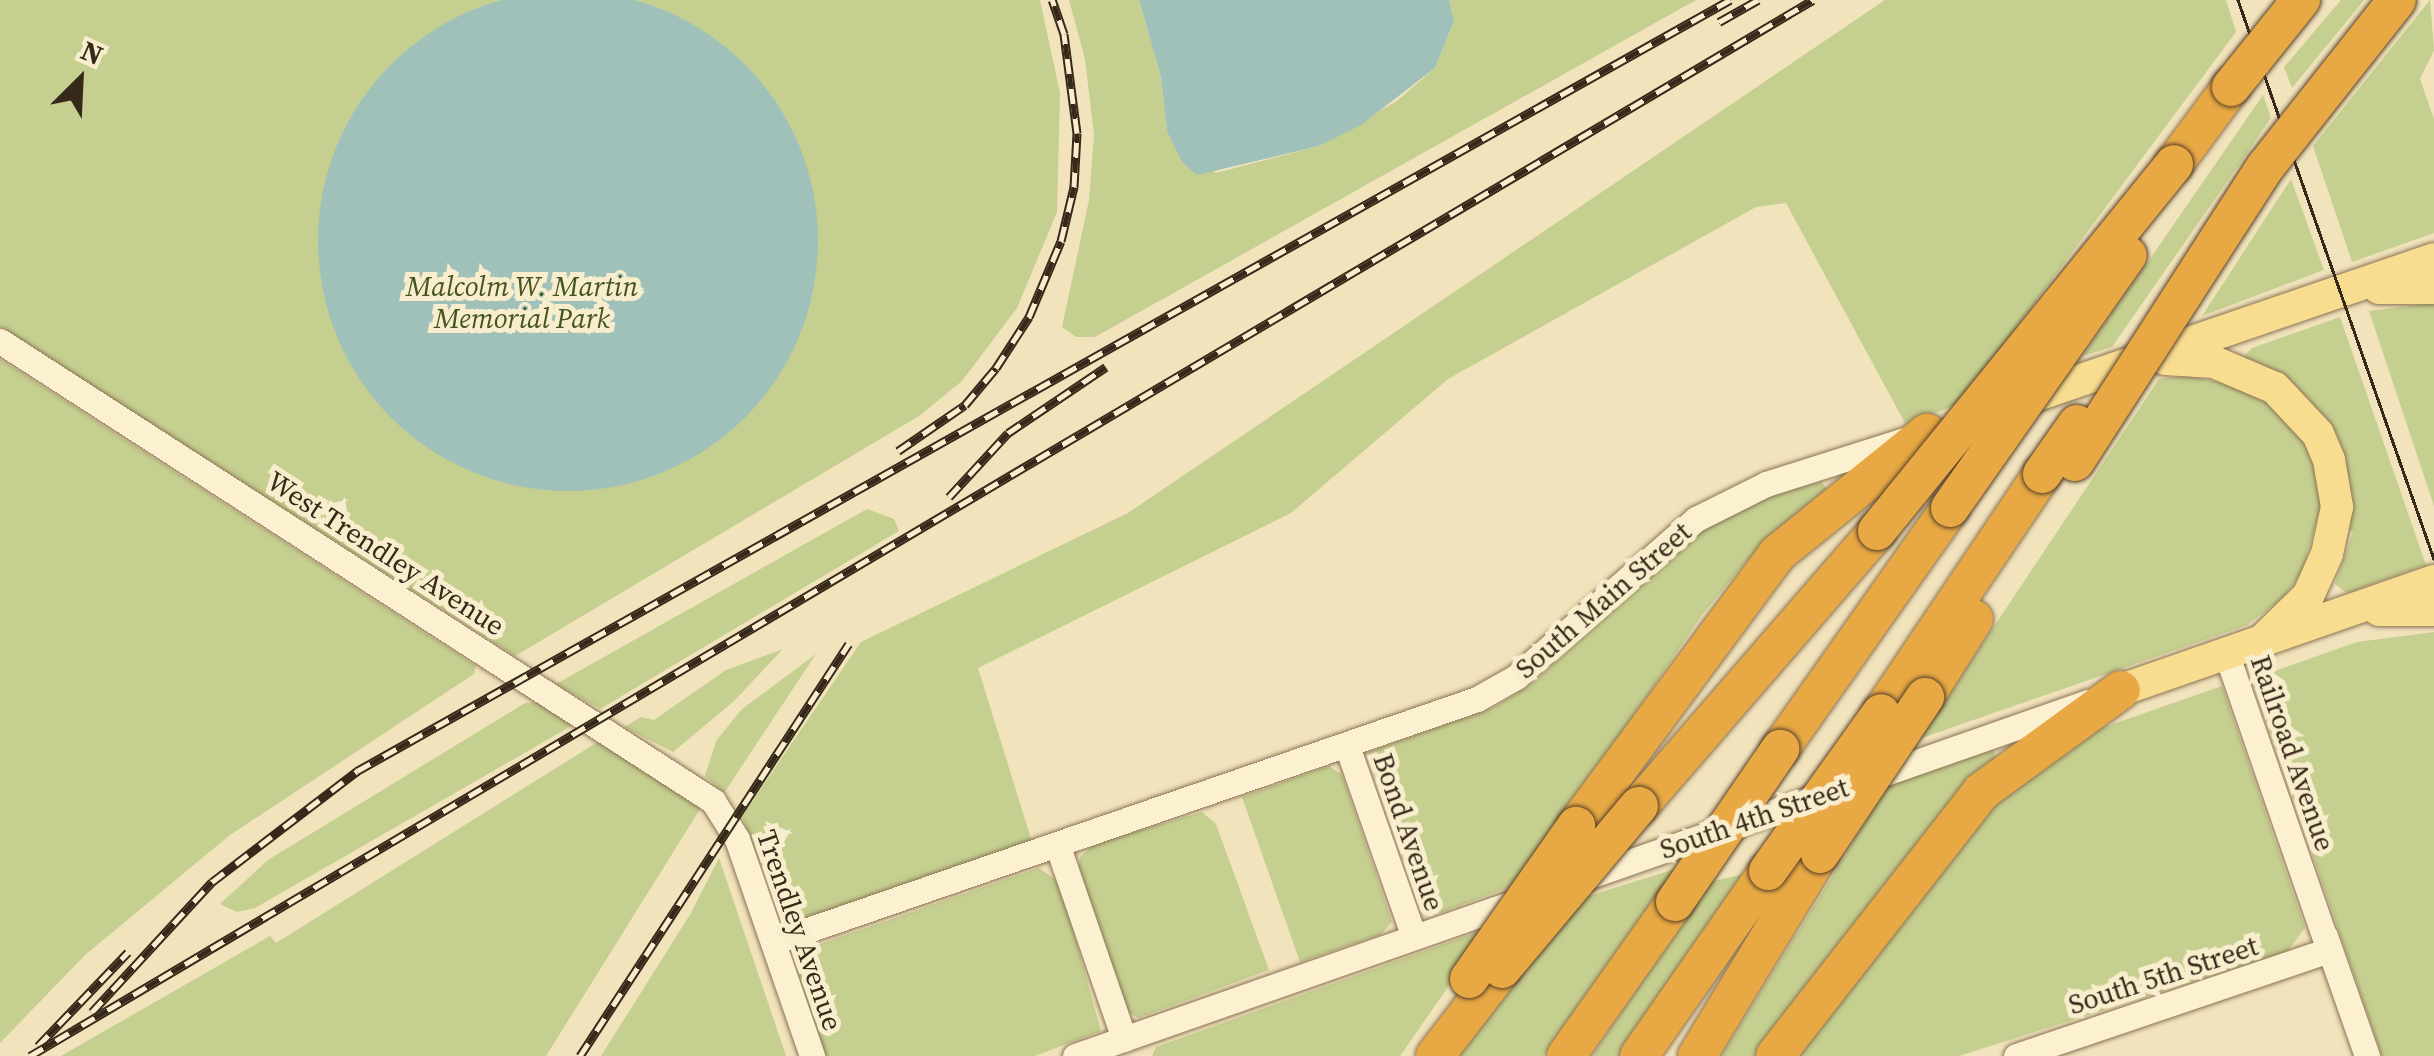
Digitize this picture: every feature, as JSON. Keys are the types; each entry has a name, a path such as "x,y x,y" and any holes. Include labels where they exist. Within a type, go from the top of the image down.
{"highway":[{"path":"1485,974 1640,806 1877,531 2174,164 2301,0"},
{"path":"1639,1056 2311,106 2397,0"},
{"path":"1566,1056 2152,221 2174,164"},
{"path":"1442,1046 1576,826 1777,554 1927,433"},
{"path":"1696,1056 1820,854 1925,697 2058,468"},
{"path":"1775,1056 1980,792 2122,690"}],"main road":[{"name":"South Main Street","path":"1927,433 2434,259"},
{"path":"2352,288 2434,288"},
{"path":"2143,359 2183,358 2246,372 2298,409 2324,447 2337,496 2328,554 2298,610 2262,641"},
{"name":"South 4th Street","path":"2122,690 2434,581"},
{"path":"2350,611 2434,610"}],"street":[{"name":"West Trendley Avenue","path":"0,340 702,791 730,825"},
{"name":"South Main Street","path":"773,942 1058,847 1477,698 1516,677 1656,551 1726,502 1927,433"},
{"name":"Railroad Avenue","path":"2226,653 2328,950"},
{"name":"Railroad Avenue","path":"2226,653 2367,1056"},
{"name":"South 4th Street","path":"1075,1056 2122,690"},
{"name":"Bond Avenue","path":"1347,746 1414,937"},
{"name":"Trendley Avenue","path":"730,825 812,1056"},
{"path":"1058,847 1124,1039"},
{"name":"South 5th Street","path":"2016,1056 2328,950"}],"green space":[{"name":"Malcolm W. Martin Memorial Park","path":"0,0 1040,0 1060,93 1057,212 1017,308 962,381 919,416 515,656 0,327"},
{"path":"1069,0 1139,0 1161,77 1167,131 1216,173 1319,146 1397,101 1435,68 1454,21 1449,0 1696,0 1095,337 1076,337 1062,327 1089,200 1094,135 1085,59"},
{"path":"1885,0 2226,0 2236,32 1960,403 1906,425 1786,203 1756,207 1448,379 1291,513 978,668 1032,842 801,922 781,915 742,816 861,642 1128,513"},
{"path":"2341,0 2364,0 2292,88 2284,67"},
{"path":"2430,0 2434,50 2420,79 2434,119 2434,233 2352,262 2313,146"},
{"path":"2263,95 2271,118 2231,176 2112,347 2083,356"},
{"path":"2291,179 2324,270 2202,316"},
{"path":"2434,303 2434,506 2369,311"},
{"path":"2340,317 2426,565 2347,593 2335,584 2353,532 2346,528 2348,497 2241,359 2252,348"},
{"path":"0,359 476,666 474,674 230,835 85,955 0,1043"},
{"path":"2186,376 2256,389 2299,427 2326,488 2302,573 2282,599 2247,625 1919,739 2159,379"},
{"path":"1822,482 1827,490 1744,564 1702,615 1520,883 1440,913 1421,906 1368,752 1493,708 1533,683 1698,532 1782,491"},
{"path":"867,509 894,519 899,531 600,709 556,684"},
{"path":"2434,632 2434,1056 2382,1056 2252,679 2357,642"},
{"path":"783,649 734,701 673,752 624,727 641,717 654,720 726,670"},
{"path":"816,654 724,793 705,776 716,741 742,709"},
{"path":"2222,686 2305,928 2287,952 1959,1056 1796,1056 1979,811 2096,730"},
{"path":"539,702 573,725 255,908 237,912 220,904 268,860 525,703"},
{"path":"601,740 702,806 546,1056 61,1056 270,936 276,943"},
{"path":"1993,748 1996,758 1762,1056 1721,1056 1890,783"},
{"path":"1329,766 1342,775 1392,922 1380,935 1300,962 1242,797"},
{"path":"1202,812 1216,824 1269,970 1138,1018 1127,1011 1078,873 1080,857 1094,844"},
{"path":"719,858 786,1056 601,1056 691,913"},
{"path":"1039,868 1060,883 1101,1031 1035,1056 824,1056 796,970 797,952"},
{"path":"1675,869 1544,1056 1456,1056 1576,900"},
{"path":"1745,874 1622,1056 1592,1056 1709,882"},
{"path":"1489,928 1400,1056 1152,1056 1156,1047"}],"water":[{"path":"568,-9 617,-5 664,10 707,33 745,64 776,102 799,145 814,192 818,241 814,290 799,337 776,380 745,418 707,449 664,472 617,487 568,491 519,487 472,472 429,449 391,418 360,380 337,337 322,290 318,241 322,192 337,145 360,102 391,64 429,33 472,10 519,-5"},
{"path":"1139,0 1449,0 1454,21 1435,68 1361,125 1319,146 1197,175 1182,162 1167,131 1161,77"}],"tram line":[{"path":"2238,0 2434,559"}],"railway":[{"path":"898,451 965,405 996,368 1029,317 1061,241 1074,187 1077,133 1064,34 1052,0"},
{"path":"92,1012 212,882 357,771 1730,0"},
{"path":"1719,22 1758,0"},
{"path":"30,1056 1813,0"},
{"path":"949,497 1008,433 1106,367"},
{"path":"580,1056 849,644"},
{"path":"38,1046 128,952"}]}
